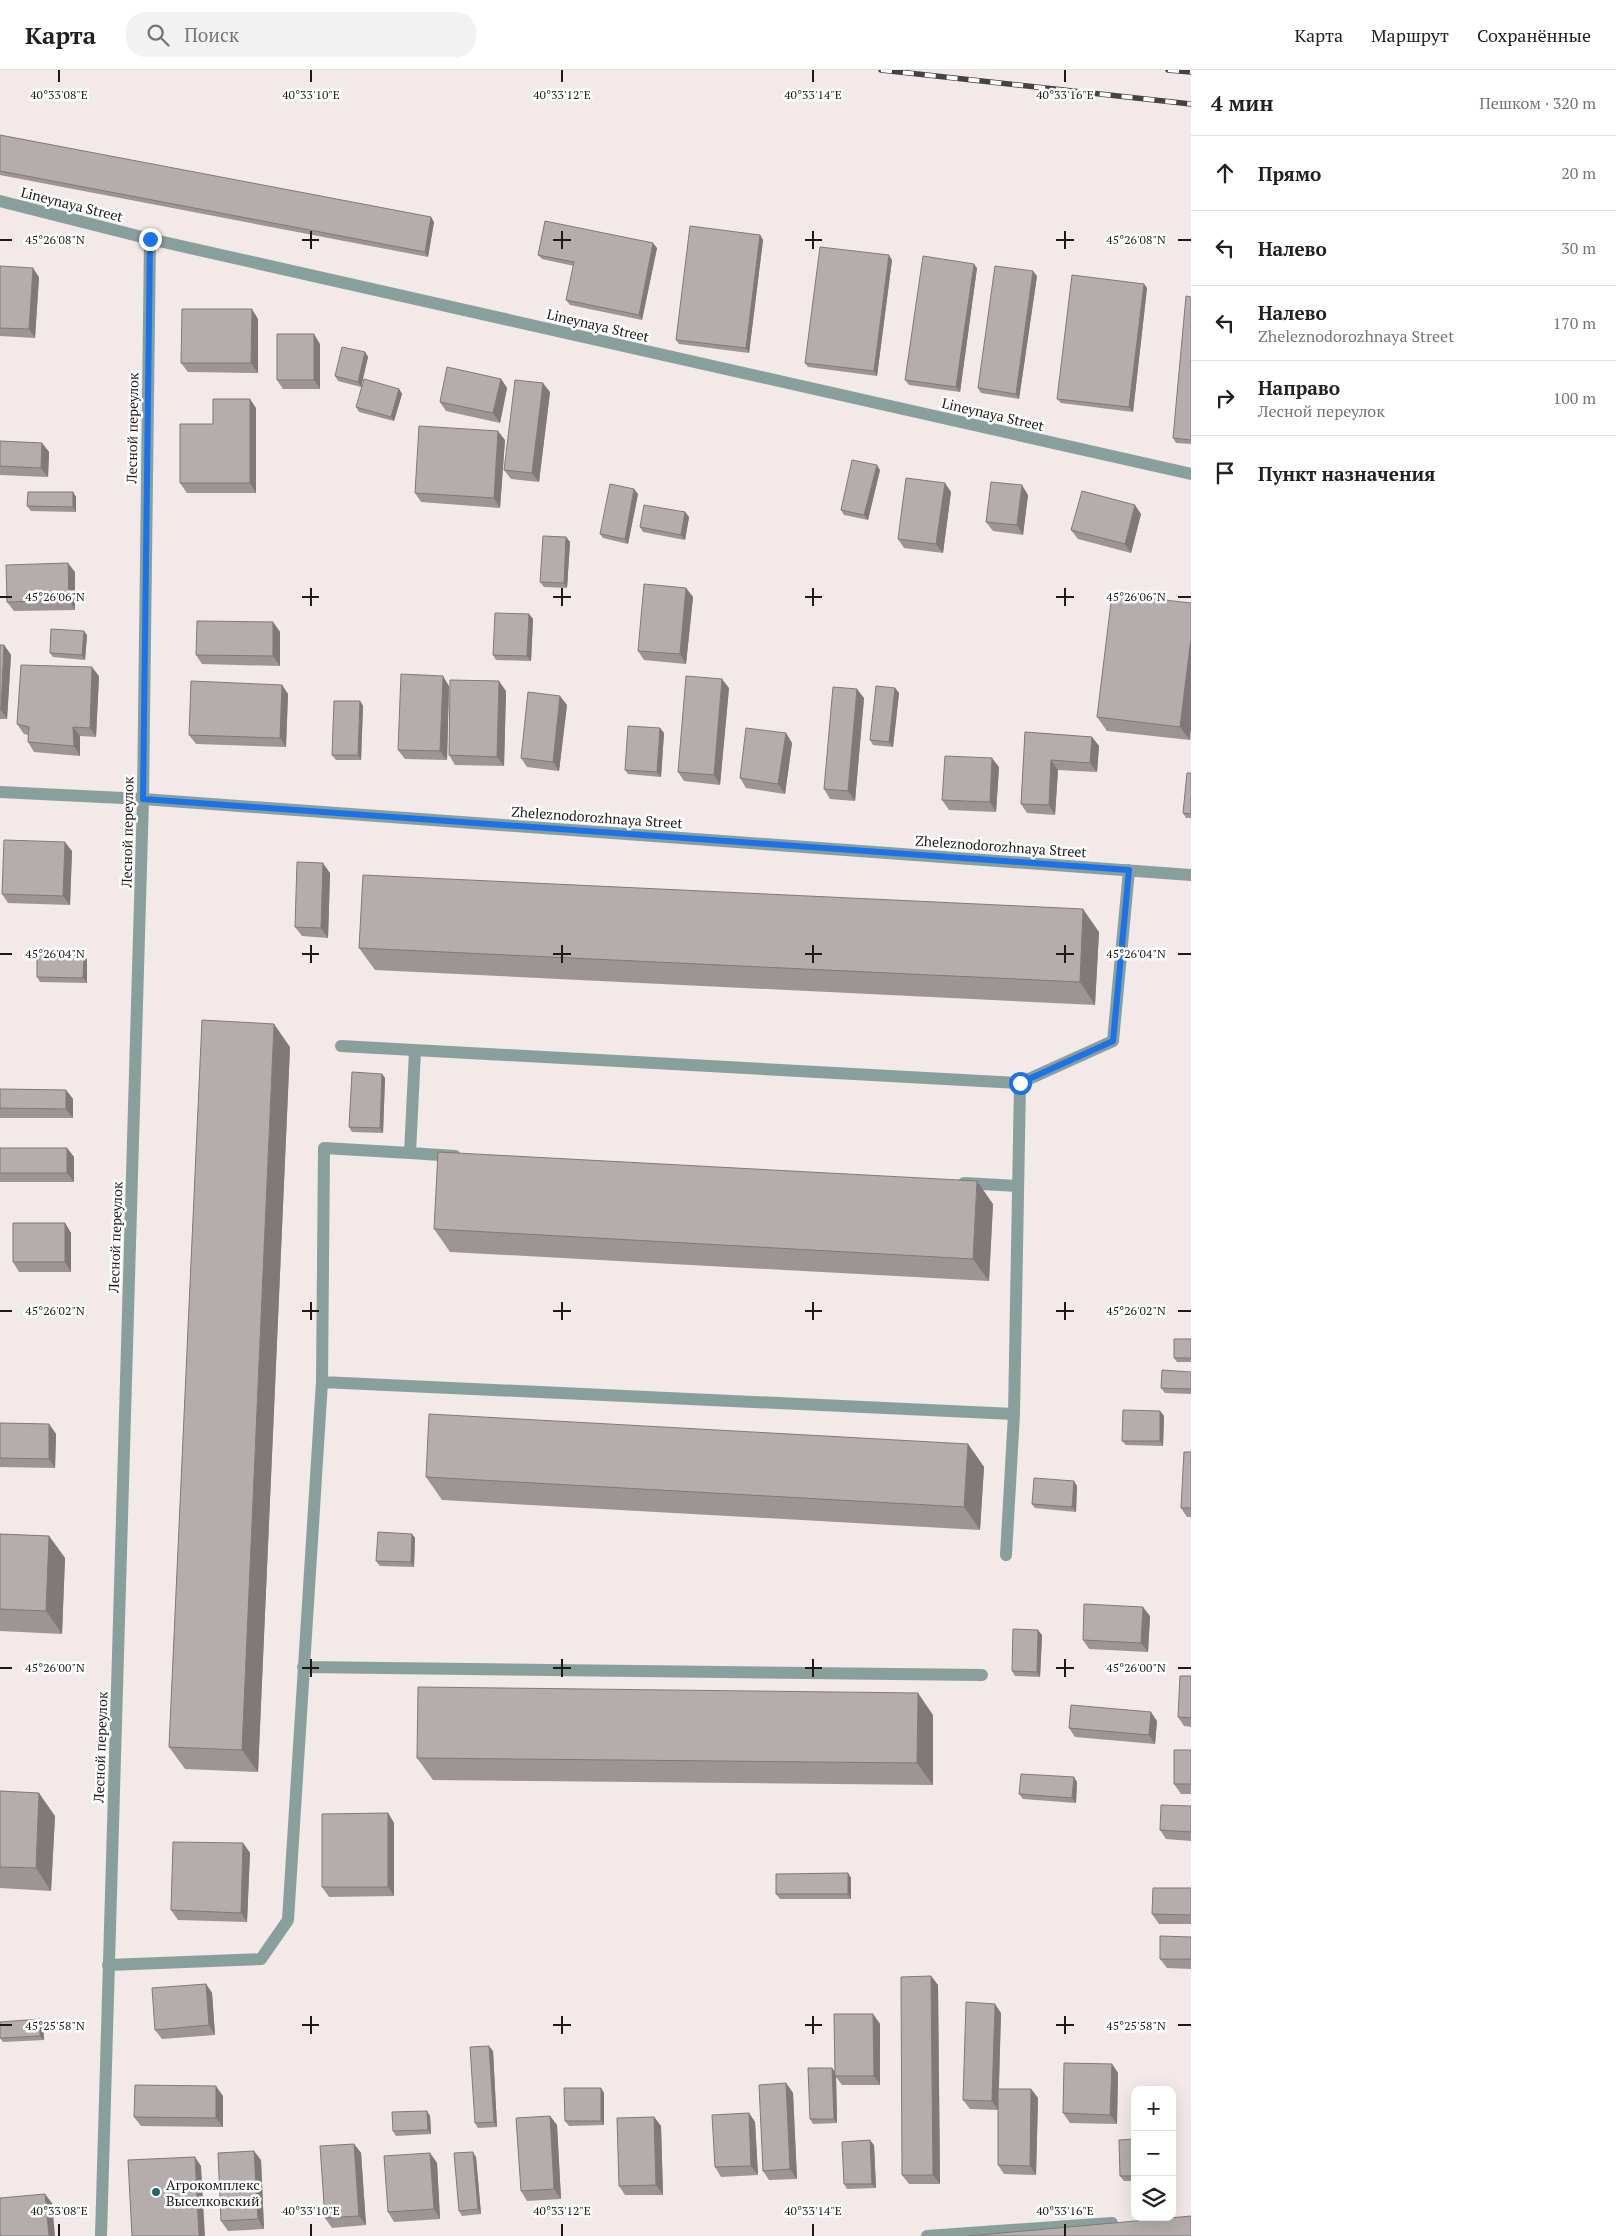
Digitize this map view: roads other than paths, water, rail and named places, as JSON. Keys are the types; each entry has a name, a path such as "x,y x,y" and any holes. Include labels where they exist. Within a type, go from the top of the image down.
{"street":[{"name":"Lineynaya Street","path":"0,201 150,239 1191,474"},
{"name":"Лесной переулок","path":"101,2236 143,799 150,239"},
{"name":"Zheleznodorozhnaya Street","path":"0,792 143,799 1191,875"},
{"path":"341,1046 1020,1083 1113,1041 1129,870"},
{"path":"410,1154 415,1051"},
{"path":"1006,1555 1014,1414 1020,1083"},
{"path":"108,1965 260,1960 288,1920 322,1382 324,1148 470,1157"},
{"path":"948,1182 1018,1186"},
{"path":"322,1382 1014,1414"},
{"path":"303,1667 982,1675"},
{"path":"927,2236 1123,2222"}],"railway":[{"path":"881,70 1191,104"},
{"path":"1168,70 1191,72"}],"place":[{"name":"Агрокомплекс Выселковский","path":"156,2192"}]}
